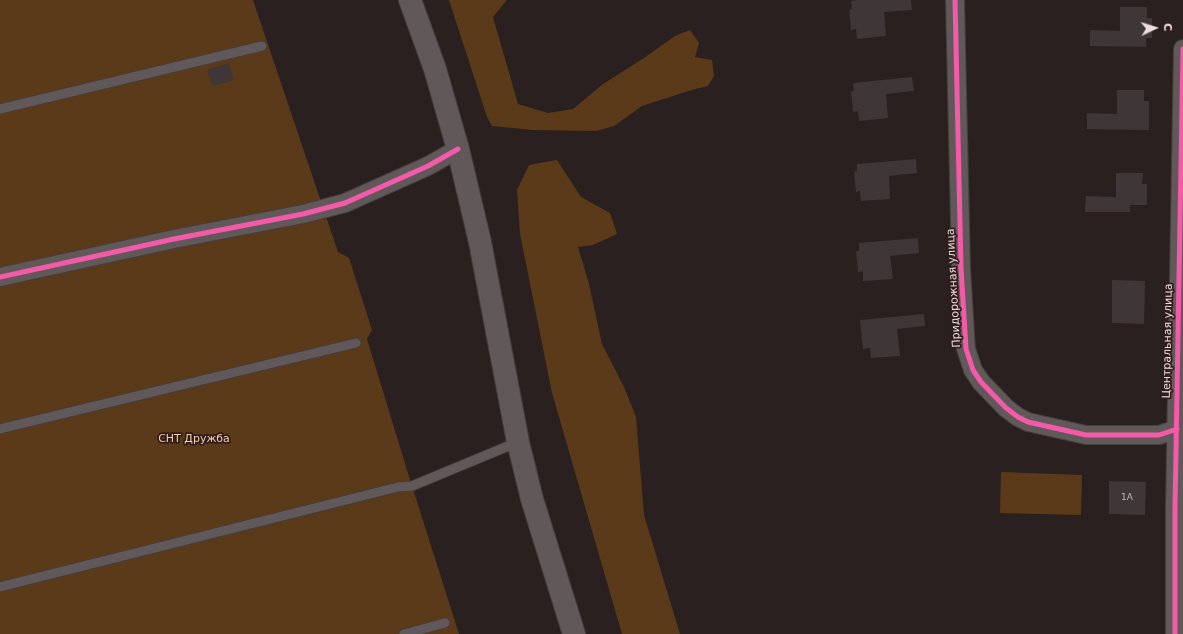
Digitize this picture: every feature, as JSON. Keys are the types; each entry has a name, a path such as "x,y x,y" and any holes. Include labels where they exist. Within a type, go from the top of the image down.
{"main road":[{"path":"410,0 435,69 458,149 480,242 518,442 532,499 574,634"}],"street":[{"name":"Придорожная улица","path":"955,0 961,268 966,350 973,370 981,382 1006,408 1028,422 1086,436 1180,436"},
{"name":"Центральная улица","path":"1178,633 1183,49"},
{"path":"0,277 174,239 303,214 345,203 428,166 458,149"}],"lane":[{"path":"0,109 262,46"},
{"path":"0,428 356,343"},
{"path":"0,587 398,487 412,486 518,442"},
{"path":"404,634 445,623"}],"green space":[{"name":"СНТ Дружба","path":"0,0 253,0 338,252 349,258 372,330 367,339 459,634 0,634"},
{"path":"449,0 507,0 493,17 518,104 548,113 573,109 603,84 675,36 690,30 699,43 695,57 712,60 714,76 708,86 642,106 614,126 596,131 533,130 492,126 487,117"},
{"path":"557,160 581,197 610,213 617,234 593,245 578,247 589,284 602,344 624,387 636,417 644,515 680,634 622,634 552,393 520,234 517,190 529,165"},
{"path":"1001,472 1082,475 1081,515 1000,513"}],"building":[{"path":"911,0 912,10 884,12 886,36 857,39 856,29 851,30 849,10 852,9 851,1"},
{"path":"1120,7 1147,7 1147,18 1152,18 1152,38 1146,38 1146,47 1090,46 1090,30 1120,31"},
{"path":"229,63 234,80 212,86 207,70"},
{"path":"912,77 914,91 886,94 888,118 859,121 858,111 853,112 851,91 854,91 853,83"},
{"path":"1117,90 1144,90 1144,101 1149,101 1149,130 1087,129 1087,113 1117,114"},
{"path":"916,159 917,173 889,176 890,199 861,201 860,191 856,192 854,172 857,171 857,164"},
{"path":"1116,173 1143,173 1142,184 1147,184 1147,205 1130,205 1130,212 1085,212 1086,196 1116,197"},
{"path":"918,238 919,253 890,256 893,279 863,281 863,271 858,272 856,251 859,251 859,243"},
{"path":"1112,280 1145,281 1144,324 1112,323"},
{"path":"924,314 925,326 897,329 900,356 871,358 870,348 863,349 860,320"},
{"path":"1109,481 1146,482 1145,515 1109,514"}],"cycle path":[{"path":"955,0 961,268 966,349 973,370 981,382 1006,408 1028,422 1086,435 1159,435 1177,429"},
{"path":"1175,634 1175,507 1183,49"},
{"path":"0,277 174,239 303,214 345,203 428,166 458,149"}]}
